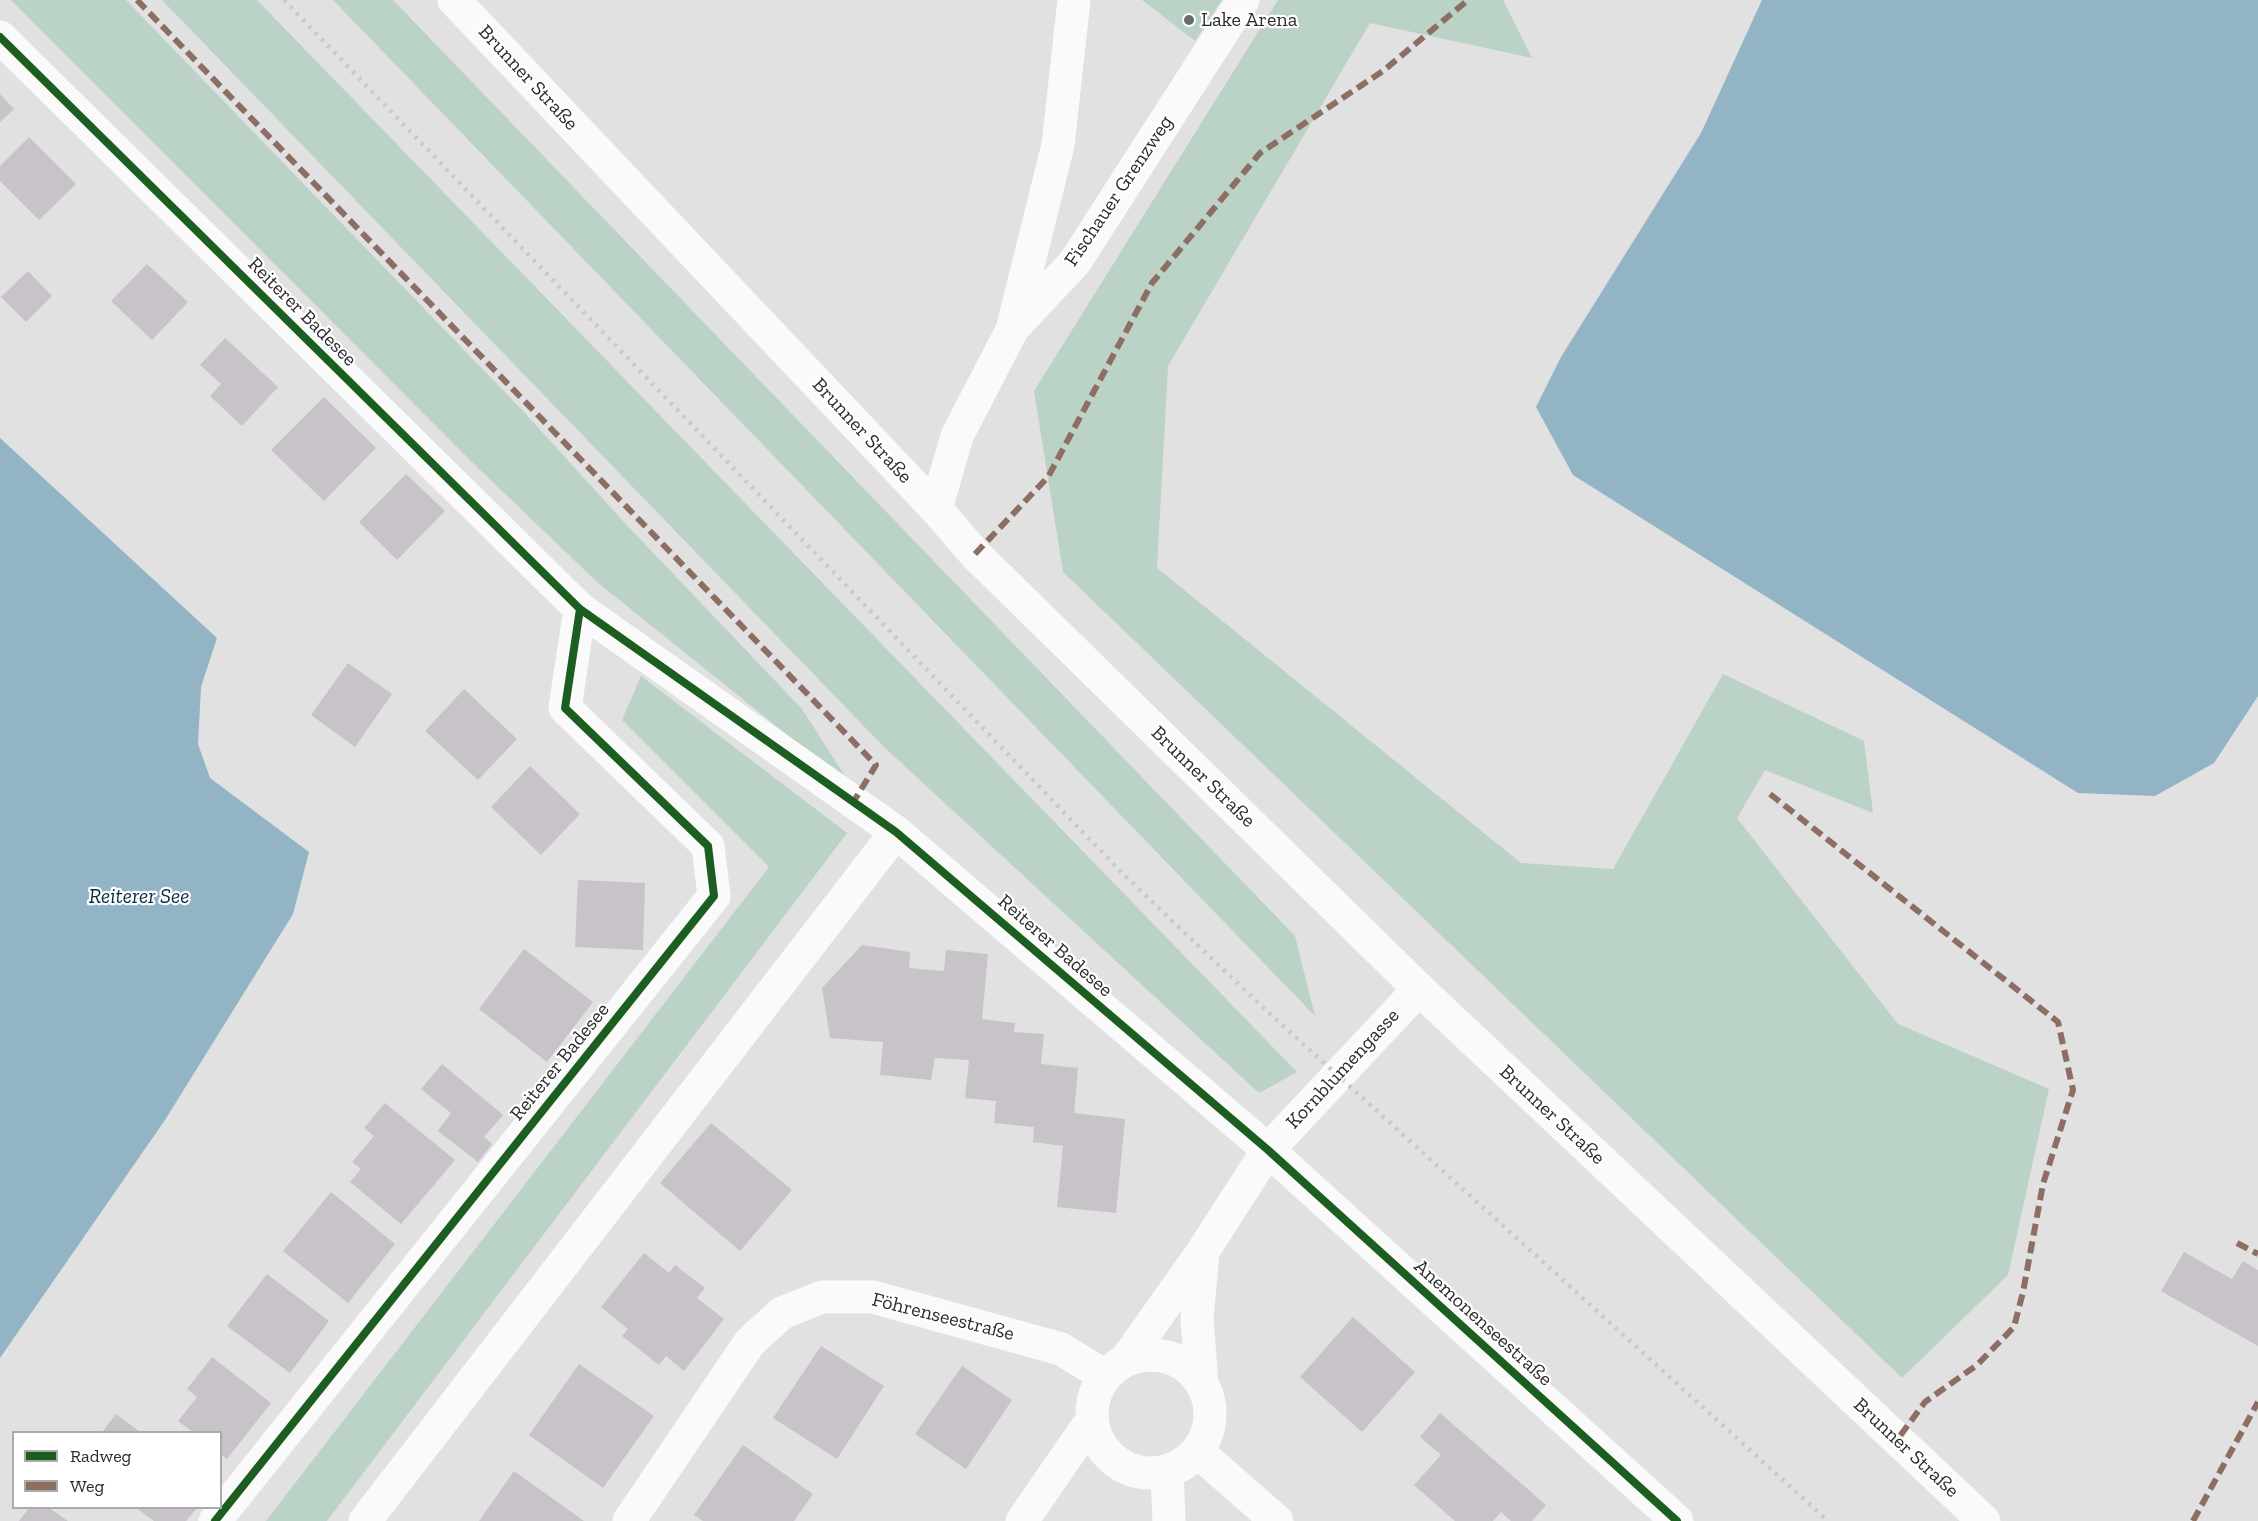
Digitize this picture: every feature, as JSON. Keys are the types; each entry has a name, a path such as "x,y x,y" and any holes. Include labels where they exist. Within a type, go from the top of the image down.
{"street":[{"name":"Brunner Straße","path":"454,0 936,509 975,554 1419,989 1984,1521"},
{"path":"1012,328 1058,145 1074,0"},
{"name":"Fischauer Grenzweg","path":"936,509 957,436 1012,328 1075,262 1243,0"},
{"name":"Reiterer Badesee","path":"0,37 580,609 896,831 1268,1150"},
{"name":"Reiterer Badesee","path":"215,1521 714,896 708,846 565,708 580,609"},
{"path":"365,1521 896,831"},
{"name":"Kornblumengasse","path":"1115,1368 1203,1251 1268,1150 1419,989"},
{"name":"Anemonenseestraße","path":"1268,1150 1677,1521"},
{"path":"1202,1384 1197,1319 1203,1251"},
{"name":"Föhrenseestraße","path":"629,1521 750,1342 782,1313 822,1297 873,1297 1061,1349 1115,1368"},
{"path":"1160,1355 1191,1370 1202,1384 1209,1400 1211,1418 1207,1436 1198,1452 1184,1465 1167,1473 1146,1474 1126,1469 1109,1457 1097,1441 1091,1421 1092,1405 1096,1389 1115,1368 1143,1356 1160,1355"},
{"path":"1022,1521 1091,1421"},
{"path":"1198,1452 1277,1521"},
{"path":"1167,1473 1169,1521"}],"green space":[{"path":"11,0 126,0 523,411 622,520 802,709 852,787 597,582 475,465"},
{"path":"162,0 257,0 1297,1072 1259,1093 885,748"},
{"path":"333,0 393,0 1295,936 1315,1016"},
{"name":"Lake Arena","path":"1142,0 1222,0 1195,41"},
{"path":"1278,0 1503,0 1532,58 1370,23 1168,366 1157,568 1521,863 1613,869 1723,674 1864,741 1873,813 1765,770 1737,818 1898,1024 2049,1089 2008,1275 1902,1378 1063,572 1034,391"},
{"path":"641,676 847,833 327,1521 266,1521 769,867 622,720"}],"water":[{"path":"1762,0 2258,0 2258,696 2214,763 2155,796 2078,793 1573,475 1536,407 1561,357 1701,133"},
{"name":"Reiterer See","path":"0,438 217,638 201,687 198,744 210,778 309,852 293,914 165,1120 0,1358"}],"building":[{"path":"0,94 14,109 0,122"},
{"path":"29,137 76,184 39,220 0,181 0,166"},
{"path":"147,264 188,302 152,340 111,301"},
{"path":"28,271 52,296 26,322 1,297"},
{"path":"225,338 278,387 242,426 210,396 221,384 200,365"},
{"path":"324,397 376,448 324,501 271,450"},
{"path":"406,474 445,511 397,560 359,522"},
{"path":"348,663 392,694 355,747 311,715"},
{"path":"464,689 517,739 478,780 425,731"},
{"path":"530,766 580,814 541,855 491,807"},
{"path":"578,880 645,883 643,950 575,947"},
{"path":"862,945 910,952 909,968 944,971 946,950 988,954 982,1019 1015,1023 1014,1032 1044,1034 1041,1064 1078,1068 1074,1113 1125,1119 1116,1213 1057,1207 1063,1146 1033,1142 1034,1127 994,1123 996,1101 965,1098 969,1060 935,1058 931,1080 880,1075 883,1042 830,1038 822,988"},
{"path":"524,949 593,1002 547,1062 479,1009"},
{"path":"442,1064 503,1115 484,1137 492,1144 478,1162 438,1131 451,1113 421,1089"},
{"path":"385,1103 455,1160 401,1224 350,1182 361,1169 352,1162 374,1136 364,1128"},
{"path":"711,1123 792,1190 740,1251 660,1183"},
{"path":"331,1192 395,1244 348,1303 283,1251"},
{"path":"2184,1252 2232,1279 2243,1261 2258,1270 2258,1346 2161,1291"},
{"path":"644,1253 669,1273 675,1265 705,1288 697,1298 724,1319 684,1371 666,1356 659,1365 622,1336 628,1329 601,1307"},
{"path":"267,1274 329,1321 290,1373 227,1326"},
{"path":"1353,1317 1415,1372 1362,1432 1300,1377"},
{"path":"821,1346 884,1386 837,1459 773,1418"},
{"path":"212,1357 271,1403 227,1459 222,1455 222,1431 192,1431 178,1421 197,1397 187,1389"},
{"path":"579,1364 654,1416 603,1488 529,1435"},
{"path":"962,1366 1012,1400 966,1469 915,1434"},
{"path":"1440,1413 1546,1505 1532,1521 1511,1521 1501,1512 1493,1521 1455,1521 1414,1485 1441,1455 1420,1437"},
{"path":"116,1414 139,1431 103,1431"},
{"path":"743,1445 813,1494 794,1521 703,1521 694,1515"},
{"path":"514,1471 584,1521 479,1521"},
{"path":"28,1509 50,1509 68,1521 19,1521"},
{"path":"137,1509 196,1509 186,1521 154,1521"}],"railway":[{"path":"284,0 1123,874 1268,1012 1828,1521"}],"marked path":[{"path":"137,0 876,765 854,801"},
{"path":"975,554 1048,477 1152,283 1260,153 1383,71 1468,0"},
{"path":"1770,794 2058,1022 2073,1090 2043,1184 2023,1292 2014,1327 1977,1365 1925,1402 1897,1440"},
{"path":"2237,1243 2258,1254"},
{"path":"2193,1521 2258,1402"}],"cycle path":[{"path":"0,37 580,609 896,832 1268,1150 1677,1521"},
{"path":"215,1521 714,896 708,846 565,708 580,609"}],"place":[{"name":"Lake Arena","path":"1189,20"}]}
